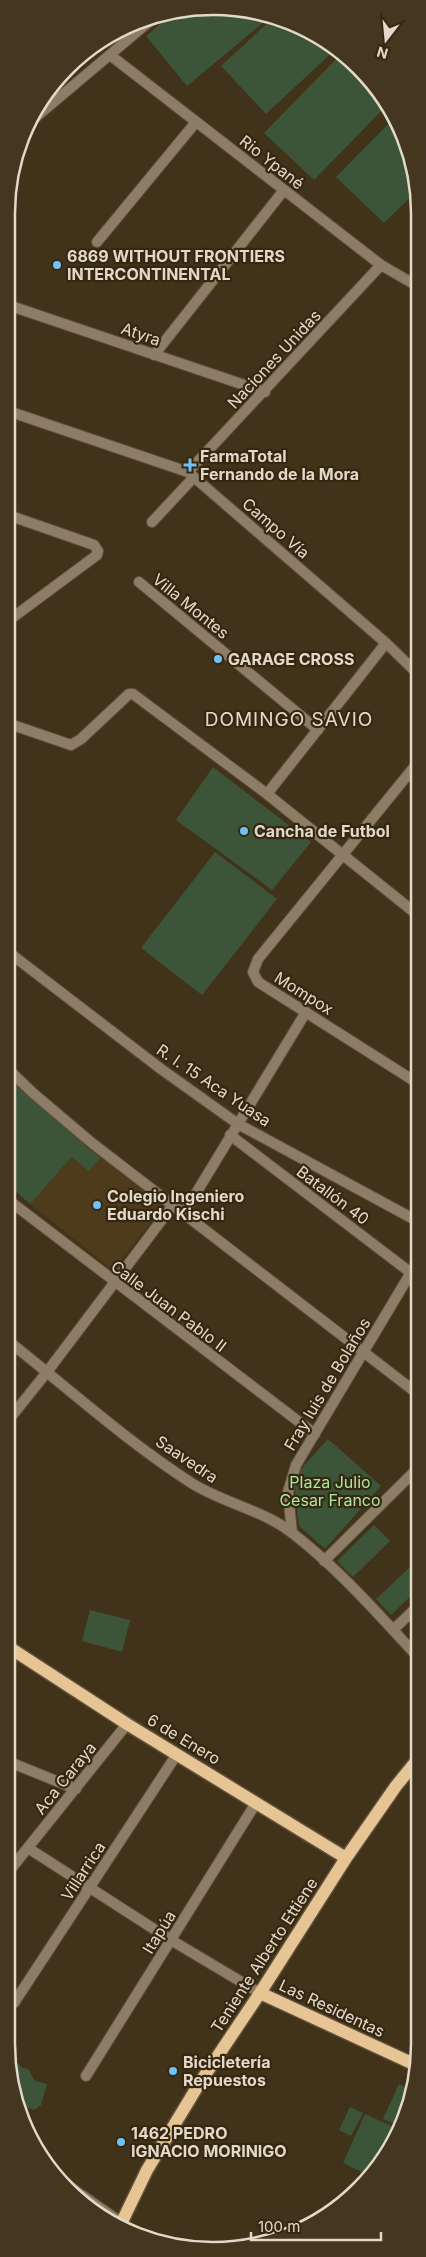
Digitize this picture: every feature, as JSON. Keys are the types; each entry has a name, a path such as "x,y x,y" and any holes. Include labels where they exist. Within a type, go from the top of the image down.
{"main road":[{"name":"6 de Enero","path":"15,1651 128,1724 346,1858"},
{"name":"Teniente Alberto Ettiene","path":"123,2221 147,2170 181,2113 346,1858 411,1767"},
{"name":"Las Residentas","path":"260,1993 410,2062"}],"street":[{"path":"44,110 141,29"},
{"name":"Rio Ypané","path":"110,55 381,265 411,282"},
{"path":"97,242 196,122"},
{"path":"154,355 284,190"},
{"name":"Naciones Unidas","path":"152,522 191,475 381,265"},
{"name":"Atyra","path":"15,307 265,392"},
{"name":"Campo Vía","path":"15,413 191,475 386,643 411,667"},
{"path":"15,518 97,548 97,555 15,616"},
{"name":"Villa Montes","path":"139,582 318,730"},
{"path":"267,794 386,643"},
{"path":"15,725 71,745 81,740 129,694 133,694 267,794 411,909"},
{"name":"Mompox","path":"411,771 255,965 254,978 411,1079"},
{"name":"R. I. 15 Aca Yuasa","path":"15,957 161,1069 238,1124 411,1218"},
{"path":"184,1213 306,1012"},
{"path":"15,1076 92,1143 411,1388"},
{"name":"Batallón 40","path":"230,1135 411,1273"},
{"name":"Calle Juan Pablo II","path":"15,1205 113,1282 315,1434"},
{"path":"15,1410 47,1372 113,1282 173,1205"},
{"name":"Fray luis de Bolaños","path":"292,1533 288,1504 290,1480 296,1465 365,1352 411,1282"},
{"name":"Saavedra","path":"15,1346 191,1483 208,1493 279,1523 324,1561 411,1649"},
{"path":"324,1561 411,1475"},
{"path":"393,1630 411,1613"},
{"name":"Aca Caraya","path":"15,1864 128,1724"},
{"name":"Villarrica","path":"15,1997 91,1888 177,1754"},
{"path":"15,1765 76,1789"},
{"name":"Itapúa","path":"86,2076 256,1803"},
{"path":"28,1848 171,1940 260,1993"}],"shaded area":[{"name":"Colegio Ingeniero Eduardo Kischi","path":"87,1141 164,1206 113,1270 30,1204"}],"green space":[{"path":"200,15 226,15 264,22 187,86 146,36 162,22"},
{"path":"268,23 301,35 331,54 266,114 221,66"},
{"path":"337,58 362,82 382,110 314,180 264,133"},
{"path":"389,123 404,162 411,197 384,223 336,177"},
{"name":"Cancha de Futbol","path":"213,767 311,842 272,890 176,820"},
{"path":"215,852 277,899 202,995 141,948"},
{"path":"15,1077 87,1141 84,1145 100,1158 89,1171 72,1157 30,1204 15,1191"},
{"name":"Plaza Julio Cesar Franco","path":"328,1439 381,1486 325,1549 299,1526 295,1494 298,1472"},
{"path":"374,1525 390,1541 353,1577 337,1561"},
{"path":"409,1568 411,1570 411,1596 391,1615 376,1599"},
{"path":"90,1610 130,1620 122,1652 82,1641"},
{"path":"16,2061 22,2068 28,2069 35,2081 47,2084 41,2105 34,2110 26,2107"},
{"path":"399,2084 406,2087 394,2124 383,2119"},
{"path":"350,2107 363,2113 351,2136 339,2130"},
{"path":"365,2114 393,2127 378,2154 364,2173 343,2163"}],"place":[{"name":"6869 WITHOUT FRONTIERS INTERCONTINENTAL","path":"57,265"},
{"name":"FarmaTotal Fernando de la Mora","path":"190,465"},
{"name":"GARAGE CROSS","path":"218,659"},
{"name":"Cancha de Futbol","path":"244,831"},
{"name":"Colegio Ingeniero Eduardo Kischi","path":"97,1205"},
{"name":"Bicicletería Repuestos","path":"173,2071"},
{"name":"1462 PEDRO IGNACIO MORINIGO","path":"121,2142"}],"district":[{"name":"DOMINGO SAVIO","path":"289,719"}]}
